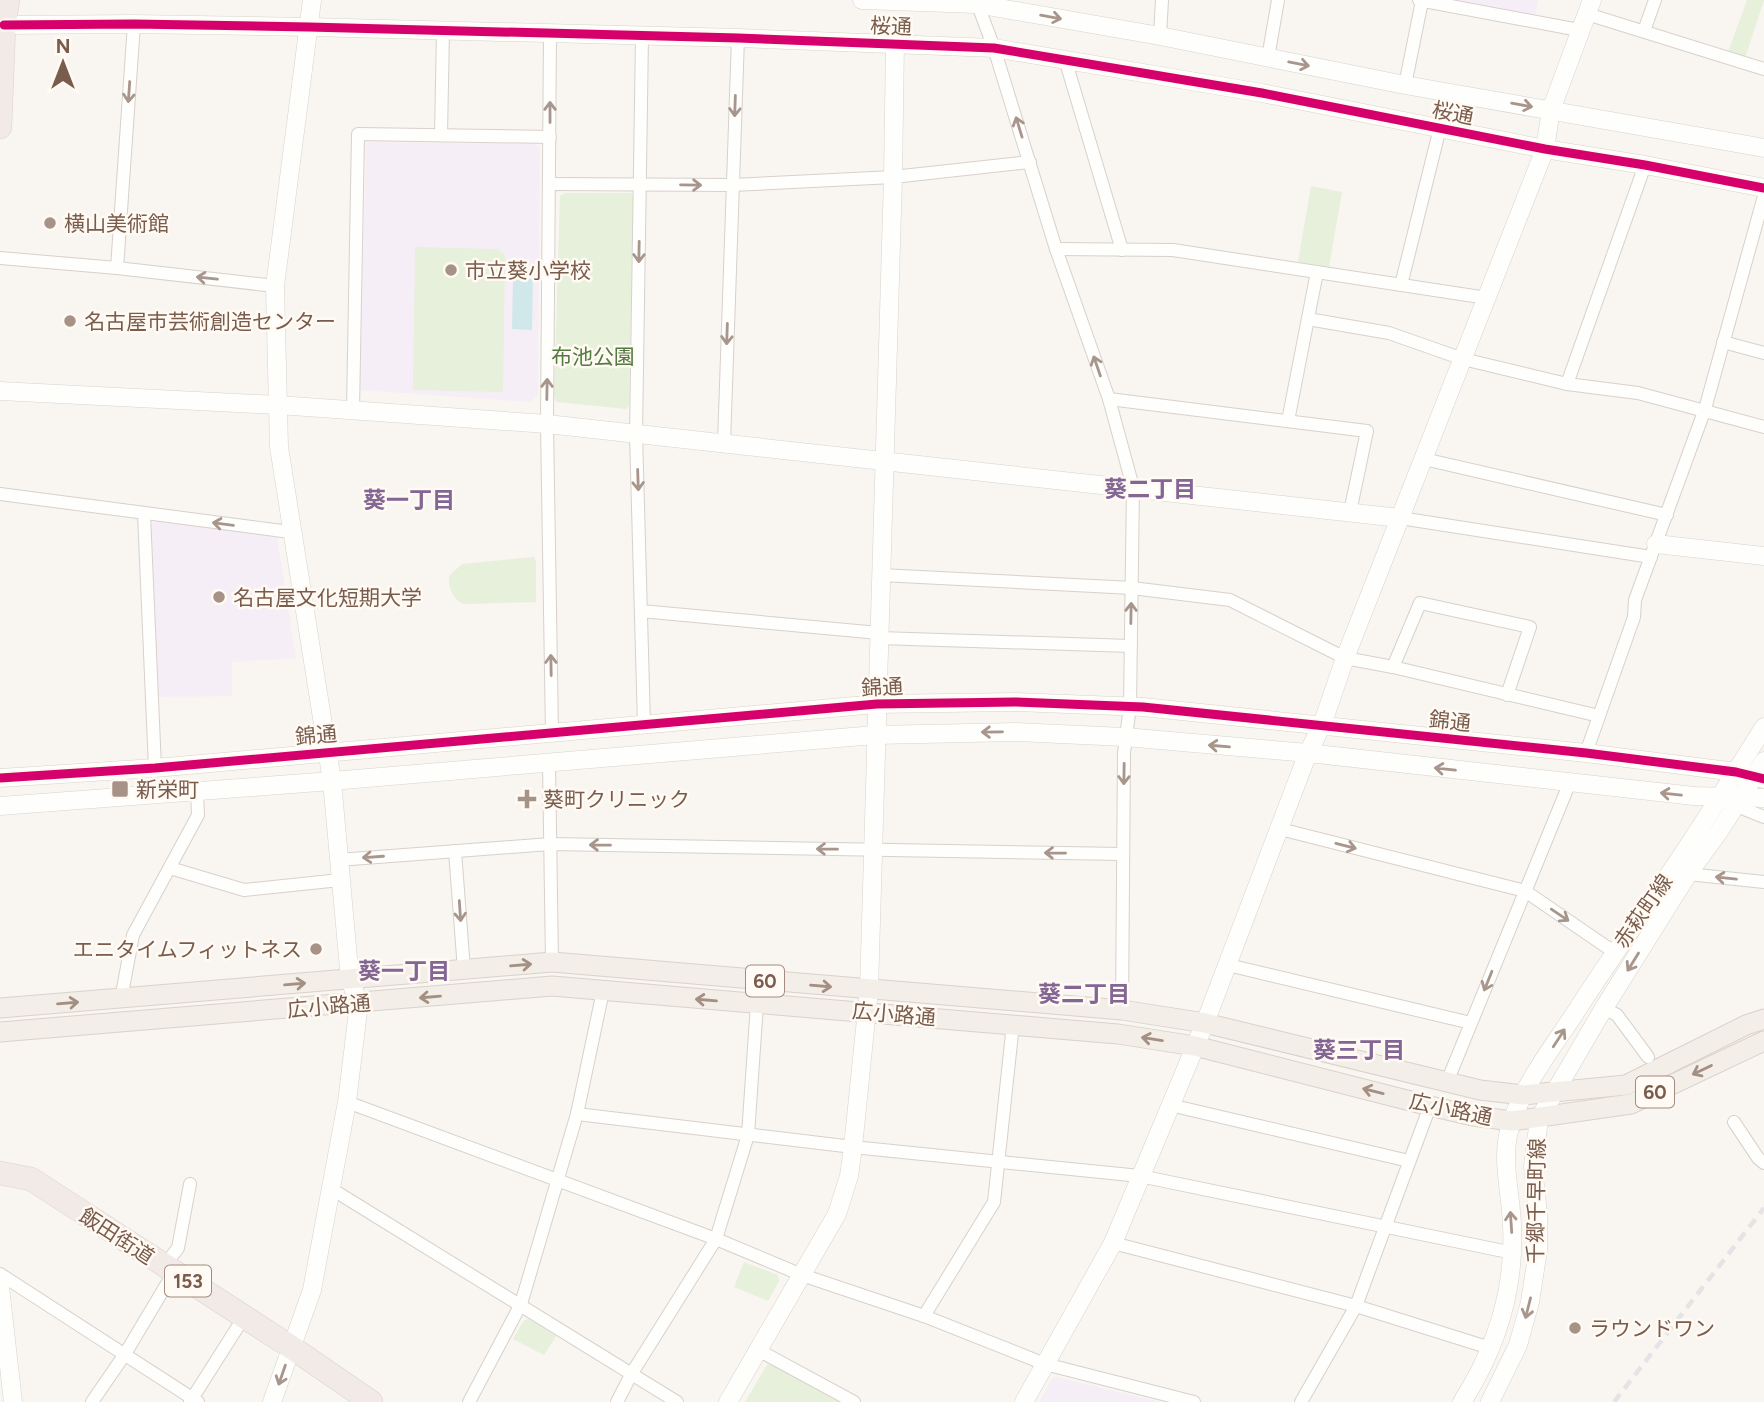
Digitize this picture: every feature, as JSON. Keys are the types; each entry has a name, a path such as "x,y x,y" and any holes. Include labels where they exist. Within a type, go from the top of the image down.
{"highway":[{"path":"0,127 2,25 8,0"},
{"name":"飯田街道","path":"0,1173 31,1180 291,1347 371,1402"}],"main road":[{"name":"広小路通","path":"0,1008 552,962 1122,1010 1205,1023 1480,1090 1523,1095 1626,1085 1746,1025 1764,1019"},
{"name":"広小路通","path":"0,1032 552,986 1118,1034 1195,1046 1475,1116 1512,1121 1631,1104 1764,1041"}],"street":[{"path":"272,1402 312,1290 347,1102 359,1003 350,980 332,781 290,531 279,447 275,286 312,0"},
{"name":"桜通","path":"862,0 976,2 1405,85 1764,148"},
{"path":"1160,36 1162,0"},
{"path":"1268,58 1278,0"},
{"path":"1405,85 1420,0 1586,14 1764,69"},
{"path":"1644,31 1655,0"},
{"path":"976,2 994,48 1056,249 1109,399 1133,487 1130,706 1125,737 1122,1010"},
{"path":"1024,1402 1113,1243 1205,1023 1545,149 1551,110 1586,14"},
{"path":"117,268 134,24"},
{"name":"桜通","path":"2,25 309,27 738,38 994,48 1262,93 1545,149 1764,188"},
{"path":"441,135 443,31"},
{"path":"550,34 547,424 552,733"},
{"path":"642,36 636,434 644,725"},
{"path":"724,443 738,38"},
{"path":"728,1402 837,1214 849,1176 853,1147 869,990 895,44"},
{"path":"1065,59 1122,250"},
{"path":"1401,285 1440,128"},
{"path":"353,410 358,134 550,137"},
{"path":"549,184 732,186 893,177 1030,162"},
{"path":"1567,384 1645,165"},
{"path":"1586,753 1634,617 1635,600 1705,410 1723,342 1758,240 1764,195"},
{"path":"1056,249 1173,250 1487,298"},
{"path":"0,258 275,286"},
{"path":"1288,421 1317,272"},
{"path":"1308,319 1389,333 1463,359 1567,384 1638,393 1764,427"},
{"path":"1723,342 1764,353"},
{"path":"0,391 278,405 547,424 1133,487 1653,551 1764,556"},
{"path":"1109,399 1367,431 1350,512"},
{"path":"1423,459 1667,515"},
{"path":"0,494 290,531"},
{"path":"144,514 155,768"},
{"path":"881,575 1132,588 1230,600 1345,658 1599,716"},
{"path":"1393,667 1420,603 1530,627 1507,695"},
{"path":"641,611 879,635 1131,646"},
{"name":"錦通","path":"0,778 155,768 877,704 1014,702 1130,706 1586,753 1736,772 1762,769"},
{"name":"赤萩町線","path":"1552,1093 1732,801 1736,772 1764,727"},
{"path":"0,806 875,735 1016,732 1125,737 1308,753 1732,801 1764,798"},
{"path":"549,763 552,962"},
{"name":"赤萩町線","path":"1512,1121 1523,1095 1614,952 1671,872 1762,769"},
{"path":"1447,1082 1570,782"},
{"path":"121,999 133,935 198,815 197,792"},
{"path":"1732,801 1764,817"},
{"path":"1280,829 1525,891 1614,952"},
{"path":"338,860 550,844 1123,854"},
{"path":"455,851 464,970"},
{"path":"170,868 244,890 340,880"},
{"path":"1688,873 1764,882"},
{"path":"1228,965 1471,1023"},
{"path":"469,1402 521,1304 559,1181 603,991"},
{"path":"617,1402 632,1373 716,1239 748,1135 757,1004"},
{"path":"1604,1009 1617,1015 1648,1057"},
{"path":"924,1316 994,1202 1013,1024"},
{"name":"千郷千早町線","path":"1490,1402 1518,1345 1530,1302 1538,1250 1533,1166 1539,1119 1552,1093"},
{"path":"347,1102 716,1239 802,1275 924,1316 1045,1364 1194,1402"},
{"path":"1170,1105 1409,1161"},
{"path":"1301,1402 1356,1306 1430,1105"},
{"path":"576,1114 853,1147 1140,1176 1513,1253"},
{"name":"千郷千早町線","path":"1462,1402 1474,1384 1502,1320 1509,1287 1513,1253 1512,1224 1504,1166 1512,1121"},
{"path":"1734,1122 1764,1163"},
{"path":"92,1402 125,1354 169,1269 178,1248 190,1184"},
{"path":"330,1188 677,1402"},
{"path":"1113,1243 1356,1306 1490,1348"},
{"path":"0,1274 194,1401 244,1317"},
{"path":"0,1287 13,1402"},
{"path":"758,1350 855,1402"}],"shaded area":[{"path":"1442,0 1538,0 1535,16"},
{"name":"市立葵小学校","path":"368,142 535,144 540,149 538,395 530,402 360,390"},
{"name":"名古屋文化短期大学","path":"155,520 277,537 296,658 232,662 232,696 157,697 148,527"},
{"path":"1056,1377 1160,1402 1039,1402 1052,1379"}],"green space":[{"path":"1747,0 1764,0 1745,58 1728,52"},
{"path":"1311,186 1342,192 1329,267 1298,262"},
{"name":"布池公園","path":"565,193 631,193 633,196 629,406 626,409 557,402 554,397 560,196"},
{"path":"415,247 497,249 505,255 503,392 413,390"},
{"path":"534,557 536,602 464,604 457,600 449,584 450,575 462,564"},
{"path":"744,1262 778,1275 779,1281 768,1301 734,1287"},
{"path":"529,1319 556,1336 544,1355 513,1339 524,1320"},
{"path":"771,1364 842,1402 745,1402 767,1365"}],"water":[{"path":"513,278 533,279 532,330 512,329"}],"railway":[{"path":"1614,1402 1764,1208"}],"cycle path":[{"path":"4,25 309,27 738,38 994,48 1262,93 1545,149 1764,188"},
{"path":"0,778 155,768 877,704 1015,702 1143,707 1586,753 1736,772 1764,779"}],"place":[{"name":"横山美術館","path":"50,223"},
{"name":"市立葵小学校","path":"451,270"},
{"name":"名古屋市芸術創造センター","path":"70,321"},
{"name":"名古屋文化短期大学","path":"219,597"},
{"name":"新栄町","path":"120,789"},
{"name":"葵町クリニック","path":"527,799"},
{"name":"エニタイムフィットネス","path":"316,949"},
{"name":"ラウンドワン","path":"1575,1328"}],"district":[{"name":"葵二丁目","path":"1150,489"},
{"name":"葵一丁目","path":"409,500"},
{"name":"葵一丁目","path":"404,971"},
{"name":"葵二丁目","path":"1084,994"},
{"name":"葵三丁目","path":"1359,1050"}]}
